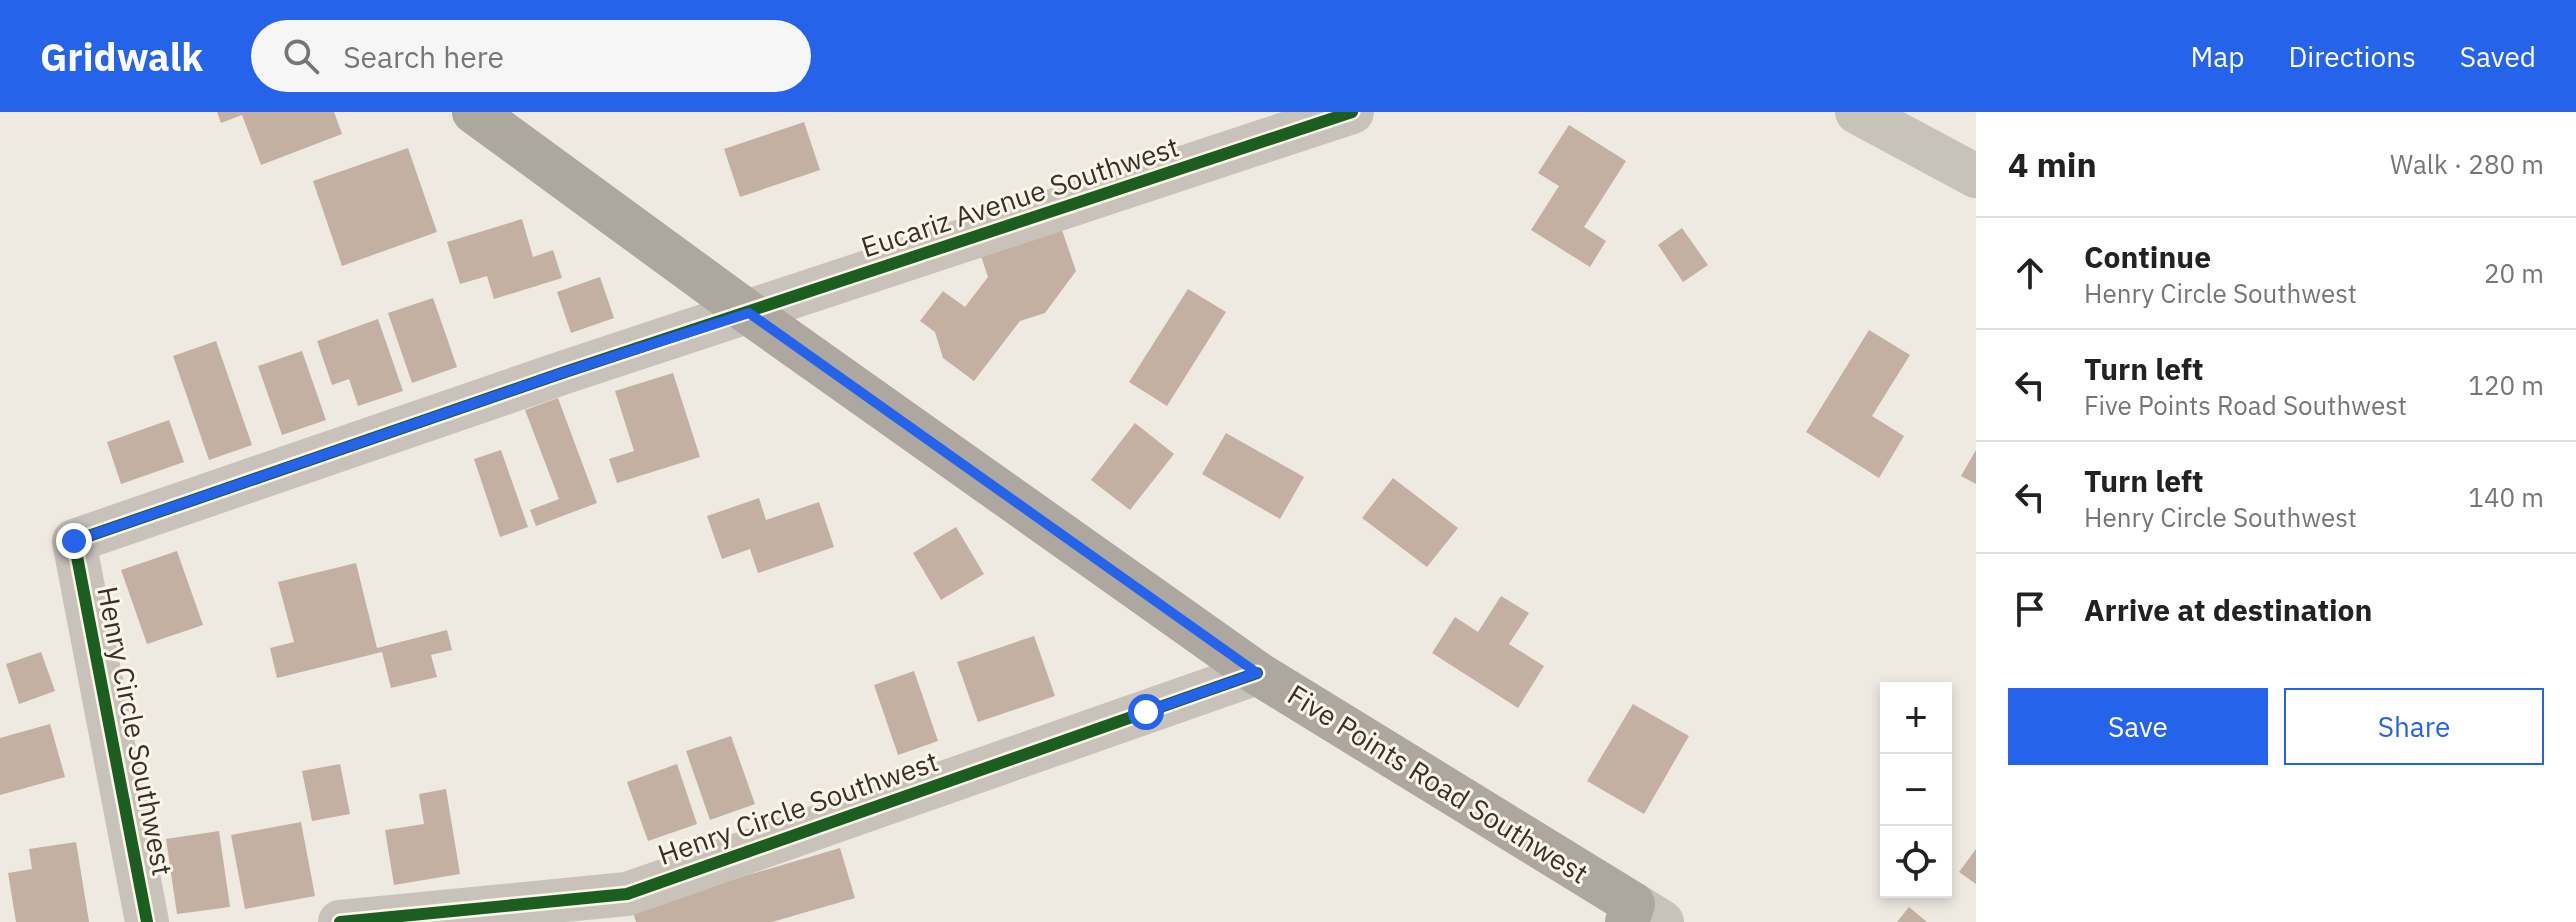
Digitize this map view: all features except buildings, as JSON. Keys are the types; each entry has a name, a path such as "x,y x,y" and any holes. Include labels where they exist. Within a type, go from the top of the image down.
{"main road":[{"name":"Five Points Road Southwest","path":"474,112 749,313 1257,673 1640,916"}],"street":[{"name":"Eucariz Avenue Southwest","path":"749,313 1352,112"},
{"path":"1857,112 1976,176"},
{"name":"Henry Circle Southwest","path":"147,922 74,541 565,372 749,313"},
{"name":"Henry Circle Southwest","path":"340,922 619,908 1257,673"}],"cycle path":[{"path":"147,922 74,541 565,372 1352,112"},
{"path":"340,922 627,894 1257,673"}],"route":[{"path":"74,541 565,372 749,313 1257,673 1146,712"}]}
